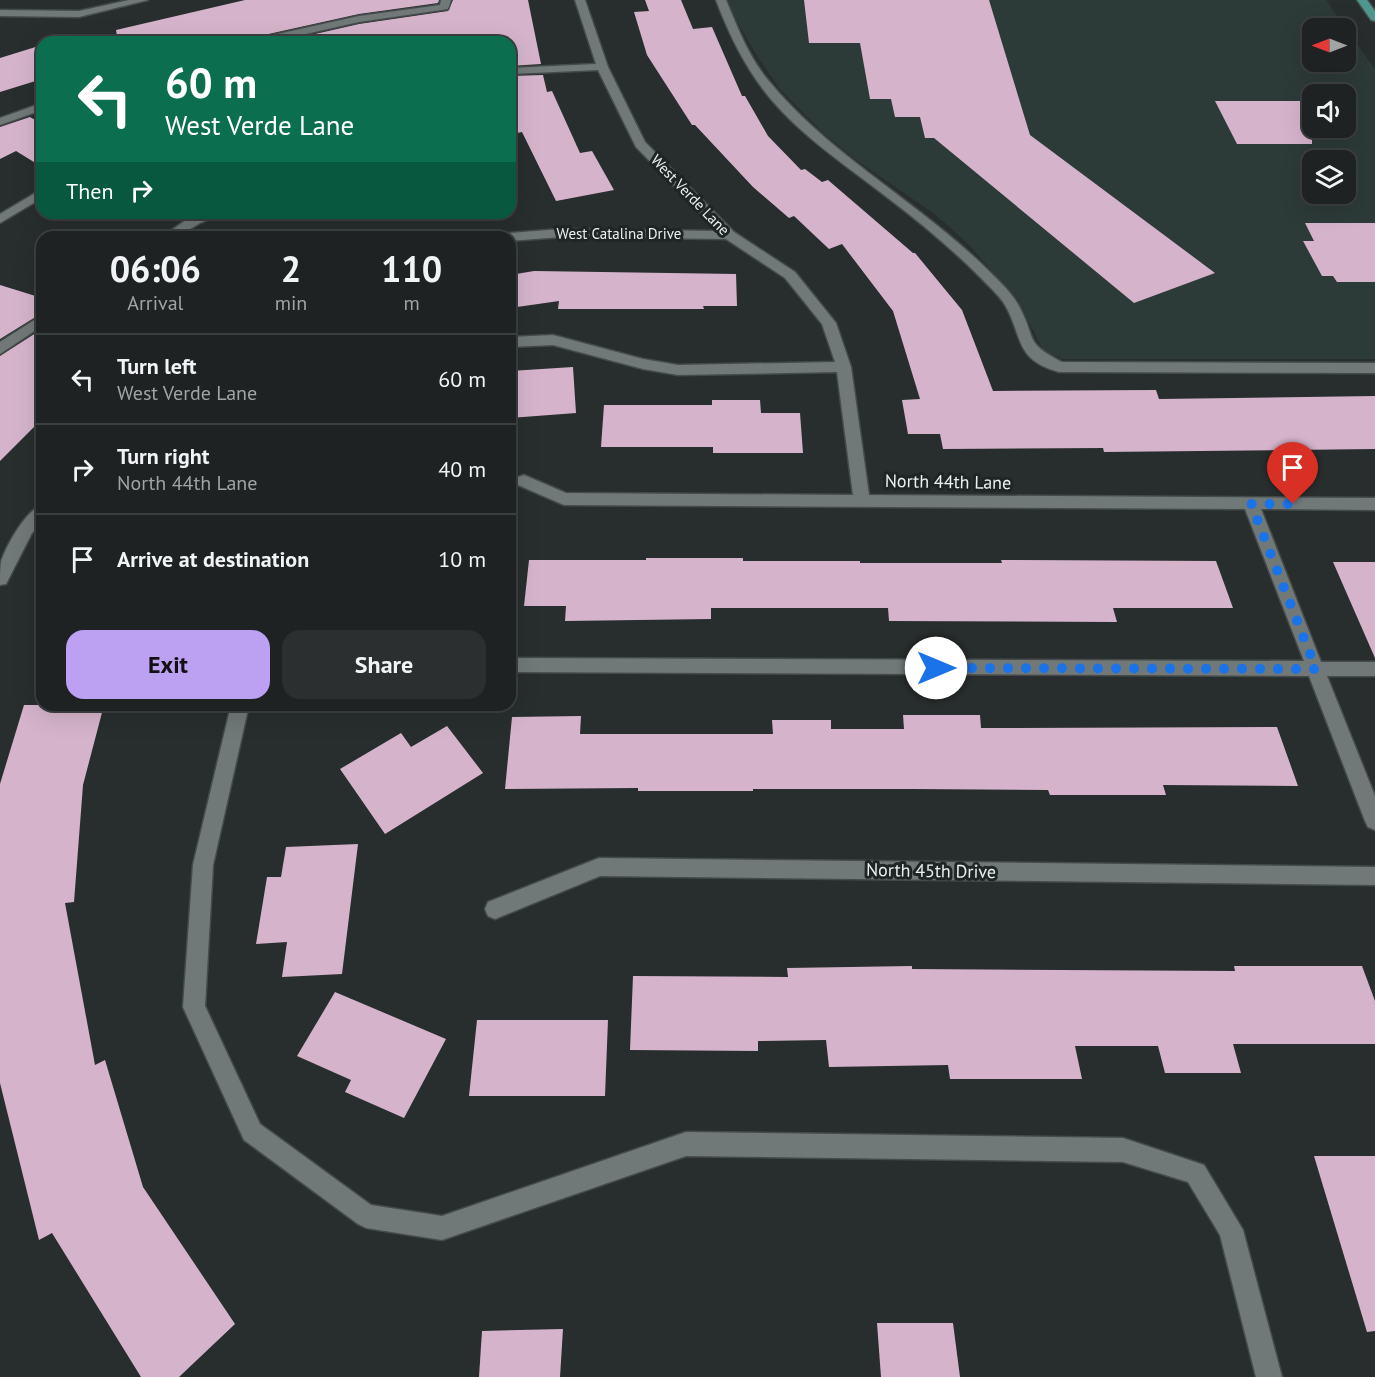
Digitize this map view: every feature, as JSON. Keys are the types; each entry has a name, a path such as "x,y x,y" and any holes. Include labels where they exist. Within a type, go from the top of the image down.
{"main road":[{"path":"1368,5 1375,18"}],"street":[{"path":"0,13 79,14 143,0"},
{"path":"282,36 359,19 444,7 446,0"},
{"name":"West Verde Lane","path":"580,0 602,67 640,144 729,235 790,275 828,323 844,368 862,501"},
{"path":"721,0 741,53 770,91 814,137 929,223 964,255 1011,303 1030,350 1059,367 1375,368"},
{"path":"516,70 602,67"},
{"path":"0,122 36,108"},
{"path":"0,219 36,197"},
{"path":"178,231 198,219"},
{"name":"West Catalina Drive","path":"516,237 561,233 729,235"},
{"path":"0,349 36,324"},
{"path":"516,342 553,340 643,364 678,370 844,368"},
{"name":"North 44th Lane","path":"524,481 564,499 1375,504"},
{"path":"1251,504 1375,821"},
{"path":"0,579 26,529 36,518"},
{"path":"516,665 1375,669"},
{"path":"239,711 203,865 194,1007 252,1132 366,1216 442,1228 686,1144 1123,1150 1196,1173 1231,1230 1269,1377"},
{"name":"North 45th Drive","path":"495,909 599,867 1375,876"}],"shaded area":[{"path":"728,0 1326,0 1339,18 1302,18 1302,72 1356,72 1356,42 1375,69 1375,359 1063,359 1044,351 1016,299 969,245 937,216 855,159 823,133 779,88 757,56 731,11"}],"building":[{"path":"245,0 439,0 438,3 359,14 260,36 117,36 116,30"},
{"path":"453,0 528,0 541,64 516,66 516,36 306,36 359,24 448,11"},
{"path":"645,0 681,0 693,29 712,27 742,96 745,96 768,136 801,170 805,169 822,182 828,180 915,253 962,310 993,391 1156,390 1159,399 1375,396 1375,449 1104,452 1103,448 943,449 940,434 908,434 902,400 920,399 893,311 842,244 829,249 794,216 789,218 753,187 695,125 692,125 647,55 634,12 649,11"},
{"path":"804,0 989,0 1030,135 1215,273 1134,303 934,138 925,138 920,117 895,117 891,99 870,99 860,43 809,43"},
{"path":"36,47 36,81 0,92 0,58"},
{"path":"543,75 547,92 552,91 580,153 592,151 614,190 556,201 522,132 517,133 516,130 516,76"},
{"path":"1215,101 1302,101 1302,138 1312,138 1312,144 1237,144"},
{"path":"30,117 36,120 36,163 16,151 0,159 0,127"},
{"path":"1305,223 1375,223 1375,282 1337,282 1333,276 1322,276 1303,241 1314,241"},
{"path":"534,271 736,274 737,306 703,306 704,309 558,309 559,301 516,307 516,274"},
{"path":"0,285 36,296 36,317 0,339"},
{"path":"36,333 36,425 0,461 0,356"},
{"path":"573,367 576,413 516,418 516,371"},
{"path":"712,400 760,400 761,413 800,413 803,453 713,453 713,447 601,447 604,405 712,405"},
{"path":"646,558 743,558 743,561 860,561 860,563 1002,563 1001,560 1216,561 1233,608 1113,608 1117,622 889,621 888,608 711,608 711,619 565,621 566,606 524,606 529,560 646,560"},
{"path":"1333,562 1375,562 1375,658"},
{"path":"24,705 36,705 36,711 102,711 83,785 74,902 65,903 95,1065 105,1060 143,1187 235,1324 179,1377 141,1377 52,1233 39,1240 0,1083 0,784"},
{"path":"903,715 980,715 981,728 1277,727 1298,786 1163,785 1166,795 1050,795 1048,790 505,789 512,717 581,716 580,734 773,734 772,720 831,720 831,729 904,729"},
{"path":"447,726 483,773 385,834 340,769 401,733 411,747"},
{"path":"358,844 342,974 282,977 287,942 256,944 267,877 281,877 286,847"},
{"path":"912,966 912,969 1235,971 1234,966 1362,966 1375,1001 1375,1044 1233,1044 1241,1073 1165,1073 1158,1046 1075,1046 1082,1079 950,1079 948,1065 829,1067 826,1040 758,1041 758,1051 630,1050 633,976 788,977 787,968"},
{"path":"335,992 446,1039 404,1118 345,1092 351,1080 297,1056"},
{"path":"477,1020 608,1020 605,1096 469,1096"},
{"path":"1314,1156 1375,1156 1375,1331 1367,1332"},
{"path":"877,1323 953,1323 960,1377 881,1377"},
{"path":"563,1329 560,1377 479,1377 482,1331"}],"route":[{"path":"936,668 1316,669 1251,504 1293,504"}]}
